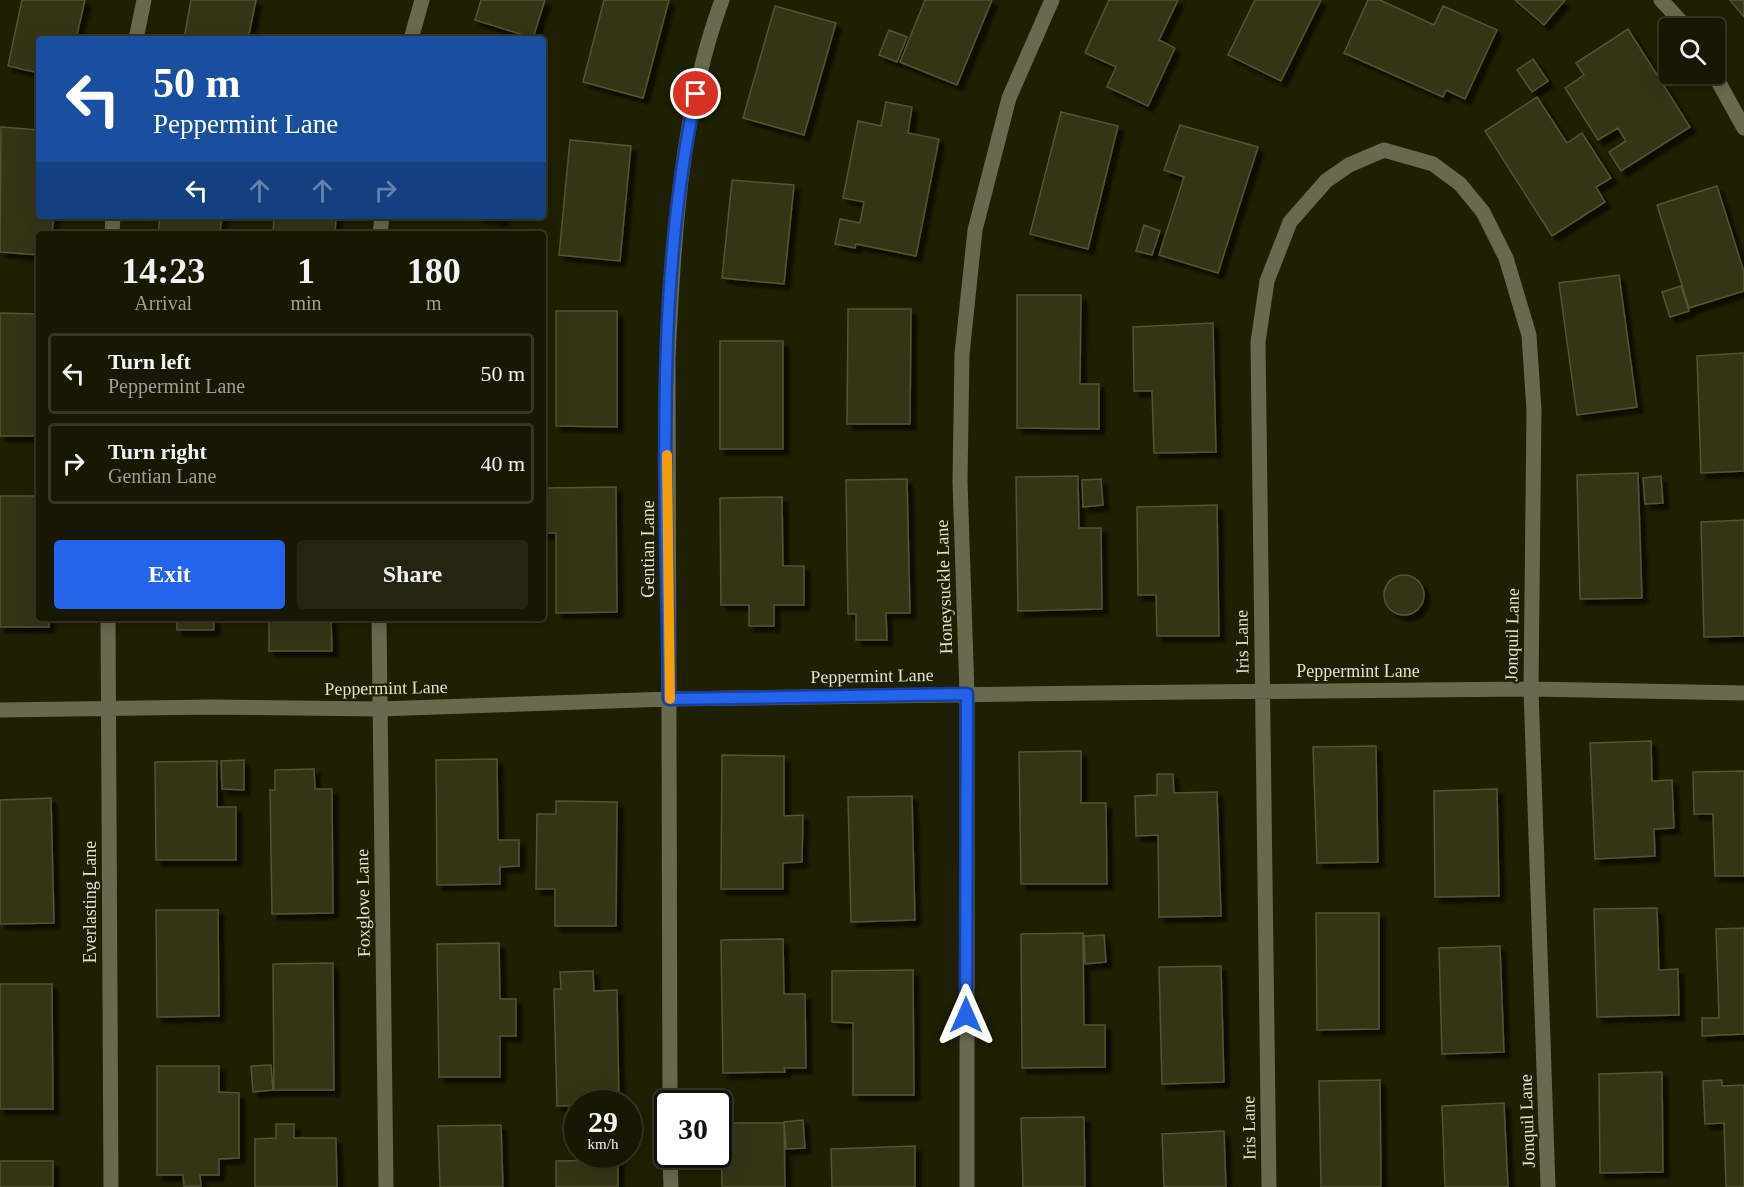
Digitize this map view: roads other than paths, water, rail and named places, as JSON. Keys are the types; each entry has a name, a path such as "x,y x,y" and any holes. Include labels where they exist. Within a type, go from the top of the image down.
{"street":[{"path":"137,36 144,0"},
{"path":"412,36 422,0"},
{"name":"Gentian Lane","path":"670,1090 667,441 671,287 687,134 712,27 722,0"},
{"name":"Honeysuckle Lane","path":"967,1187 967,694 960,481 962,354 975,230 1009,98 1052,0"},
{"path":"1661,0 1678,18"},
{"path":"1720,84 1744,128"},
{"name":"Jonquil Lane","path":"1384,150 1433,164 1460,184 1483,212 1506,258 1529,335 1534,410 1531,689 1548,1187"},
{"name":"Iris Lane","path":"1269,1187 1258,342 1267,281 1290,222 1326,181 1349,165 1384,150"},
{"name":"Everlasting Lane","path":"108,621 111,1187"},
{"name":"Foxglove Lane","path":"379,621 386,1187"},
{"name":"Peppermint Lane","path":"0,710 212,707 380,709 669,699 1263,691 1531,689 1744,693"},
{"path":"670,1168 670,1187"}]}
